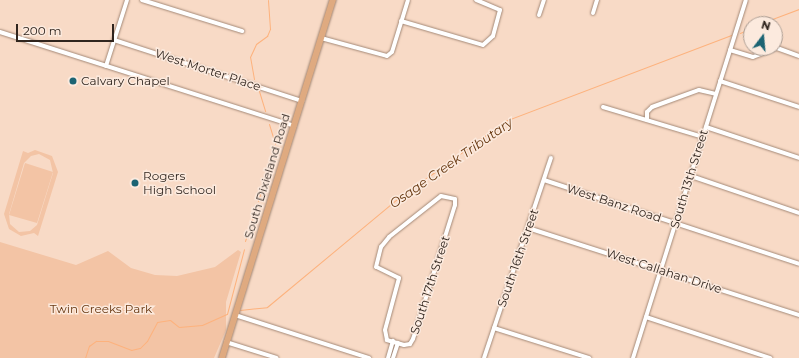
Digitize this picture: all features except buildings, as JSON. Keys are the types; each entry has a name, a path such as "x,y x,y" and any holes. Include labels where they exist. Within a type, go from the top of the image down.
{"main road":[{"name":"South Dixieland Road","path":"222,358 333,0"}],"street":[{"path":"106,66 127,0"},
{"path":"142,0 242,31"},
{"path":"321,38 387,56 392,52 408,0"},
{"path":"402,21 476,44 487,42 493,36 500,10 476,0"},
{"path":"539,15 544,0"},
{"path":"593,13 597,0"},
{"name":"South 13th Street","path":"633,358 746,0"},
{"path":"0,32 294,126"},
{"name":"West Morter Place","path":"114,40 302,101"},
{"path":"730,50 753,57 777,48 799,56"},
{"path":"720,81 799,107"},
{"path":"647,120 647,112 652,107 699,90 716,94"},
{"path":"602,107 702,137"},
{"path":"706,128 799,158"},
{"name":"South 16th Street","path":"484,358 551,158"},
{"path":"691,176 799,213"},
{"name":"West Banz Road","path":"544,180 799,264"},
{"name":"South 17th Street","path":"441,196 455,199 456,205 413,339 410,344 395,342 384,336 398,278 376,267 381,247 389,236 441,196"},
{"name":"West Callahan Drive","path":"528,228 799,315"},
{"path":"235,316 369,358"},
{"path":"646,317 770,358"},
{"path":"494,328 589,358"},
{"path":"226,342 277,358"},
{"name":"South 17th Street","path":"388,358 395,342"},
{"name":"South 17th Street","path":"393,358 395,342"}],"green space":[{"path":"35,150 52,156 58,172 38,236 34,233 21,236 9,229 4,214 23,151 28,153","holes":["39,154 50,160 53,173 37,225 30,231 19,232 10,224 9,214 24,163 31,156"]},
{"path":"25,163 53,172 37,223 9,215"},
{"name":"Twin Creeks Park","path":"0,242 76,265 108,251 131,268 155,275 177,276 215,267 238,250 241,252 226,302 226,330 214,358 0,358"}],"waterway":[{"path":"254,79 250,57 256,44 267,36 270,29 268,0"},
{"name":"Osage Creek Tributary","path":"780,16 799,9"},
{"name":"Osage Creek Tributary","path":"240,310 267,307 396,200 505,121 731,35"},
{"path":"259,91 265,111"},
{"path":"269,124 275,144"},
{"path":"258,201 273,150"},
{"path":"245,241 256,208"},
{"name":"Osage Creek Tributary","path":"85,358 89,346 96,341 108,341 131,350 140,348 147,341 157,322 170,320 179,327 202,325 227,314 244,249"}],"place":[{"name":"Calvary Chapel","path":"73,81"},
{"name":"Rogers High School","path":"135,183"}]}
